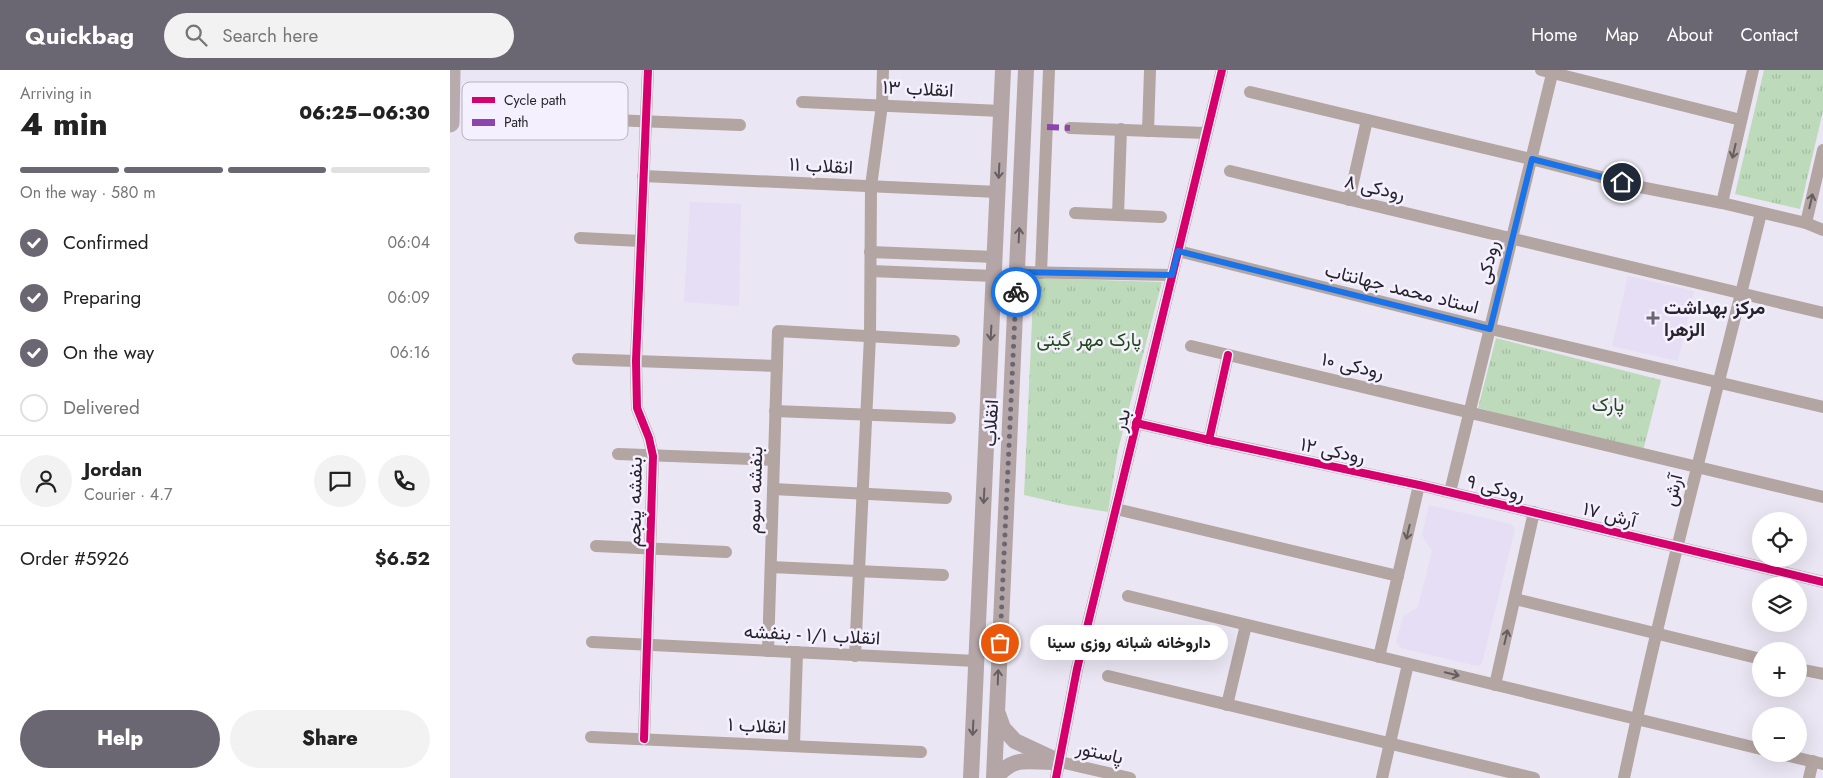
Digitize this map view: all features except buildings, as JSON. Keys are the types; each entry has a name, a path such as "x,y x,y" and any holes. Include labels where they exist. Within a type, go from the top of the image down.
{"highway":[{"path":"450,70 450,123"}],"main road":[{"name":"انقلاب","path":"971,778 1003,70"},
{"name":"انقلاب","path":"994,778 1026,70"},
{"path":"1000,150 1023,151"},
{"path":"997,710 1003,728 1015,741 1060,762"},
{"path":"994,778 1005,767 1018,762 1060,762"}],"street":[{"name":"بنفشه پنجم","path":"644,739 653,456 649,438 637,408 636,361 648,70"},
{"path":"855,656 870,336 871,186 882,105 884,70"},
{"path":"1041,272 1049,70"},
{"path":"1148,131 1150,70"},
{"name":"بدر","path":"1056,778 1077,669 1222,70"},
{"path":"1722,203 1753,70"},
{"path":"1549,71 1742,120"},
{"name":"رودکی","path":"1450,492 1532,159 1549,71"},
{"path":"1250,92 1532,159 1640,187 1722,203 1806,223 1823,230"},
{"name":"انقلاب ۱۳","path":"802,102 1001,111"},
{"path":"628,120 740,125"},
{"path":"1349,200 1367,120"},
{"path":"1070,128 1206,133"},
{"path":"1118,215 1120,130"},
{"path":"1806,223 1823,150"},
{"name":"رودکی ۸","path":"1230,171 1823,313"},
{"name":"انقلاب ۱۱","path":"644,176 998,192"},
{"path":"1075,212 1161,217"},
{"name":"آرش","path":"1624,778 1636,719 1697,466 1762,213"},
{"path":"580,238 641,241"},
{"name":"استاد محمد جهانتاب","path":"1178,251 1490,329 1823,407"},
{"path":"870,252 995,256"},
{"path":"870,271 994,276"},
{"path":"1017,272 1172,275"},
{"name":"بنفشه سوم","path":"768,650 778,331 870,336"},
{"path":"870,336 954,340"},
{"name":"رودکی ۱۰","path":"1190,346 1823,496"},
{"path":"1209,440 1228,354"},
{"path":"578,359 777,366"},
{"path":"775,411 950,418"},
{"name":"رودکی ۱۲","path":"1136,423 1450,492"},
{"path":"618,454 774,460"},
{"path":"1379,657 1419,485"},
{"path":"773,489 946,498"},
{"name":"رودکی ۹","path":"1450,492 1534,512"},
{"path":"1116,509 1398,576"},
{"path":"1495,685 1534,512"},
{"name":"آرش ۱۷","path":"1534,512 1823,582"},
{"path":"596,546 726,552"},
{"path":"771,567 943,575"},
{"path":"1128,596 1752,747"},
{"path":"1515,599 1752,657"},
{"path":"1227,705 1246,625"},
{"name":"انقلاب ۱/۱ - بنفشه","path":"592,642 976,661"},
{"path":"794,746 798,652"},
{"path":"1382,778 1408,664"},
{"path":"1807,670 1822,674"},
{"path":"1108,676 1534,778"},
{"name":"انقلاب ۱","path":"591,736 921,752"},
{"name":"پاستور","path":"1060,762 1130,778"},
{"path":"1809,778 1818,763"}],"shaded area":[{"path":"690,202 741,204 739,306 684,302"},
{"name":"مرکز بهداشت الزهرا","path":"1628,276 1694,291 1678,361 1612,346"},
{"path":"1429,505 1511,524 1515,529 1482,663 1478,666 1400,648 1396,642 1403,617 1418,607 1432,551 1422,535"}],"green space":[{"path":"1764,70 1823,70 1823,111 1800,209 1735,194"},
{"name":"پارک مهر گیتی","path":"1034,278 1162,282 1118,450 1108,512 1024,495"},
{"name":"پارک","path":"1496,338 1661,380 1643,451 1478,408"}],"marked path":[{"path":"1047,127 1070,128"}],"cycle path":[{"path":"644,739 653,456 649,438 637,408 636,361 648,70"},
{"path":"1056,778 1077,669 1222,70"},
{"path":"1209,440 1228,355"},
{"path":"1136,423 1419,485 1823,582"}],"way so far":[{"path":"1000,643 1016,292"}],"place":[{"name":"مرکز بهداشت الزهرا","path":"1653,318"},
{"name":"داروخانه شبانه روزی سینا","path":"1000,643"}],"route":[{"path":"1016,292 1017,272 1172,275 1178,251 1490,329 1532,159 1622,182"}]}
